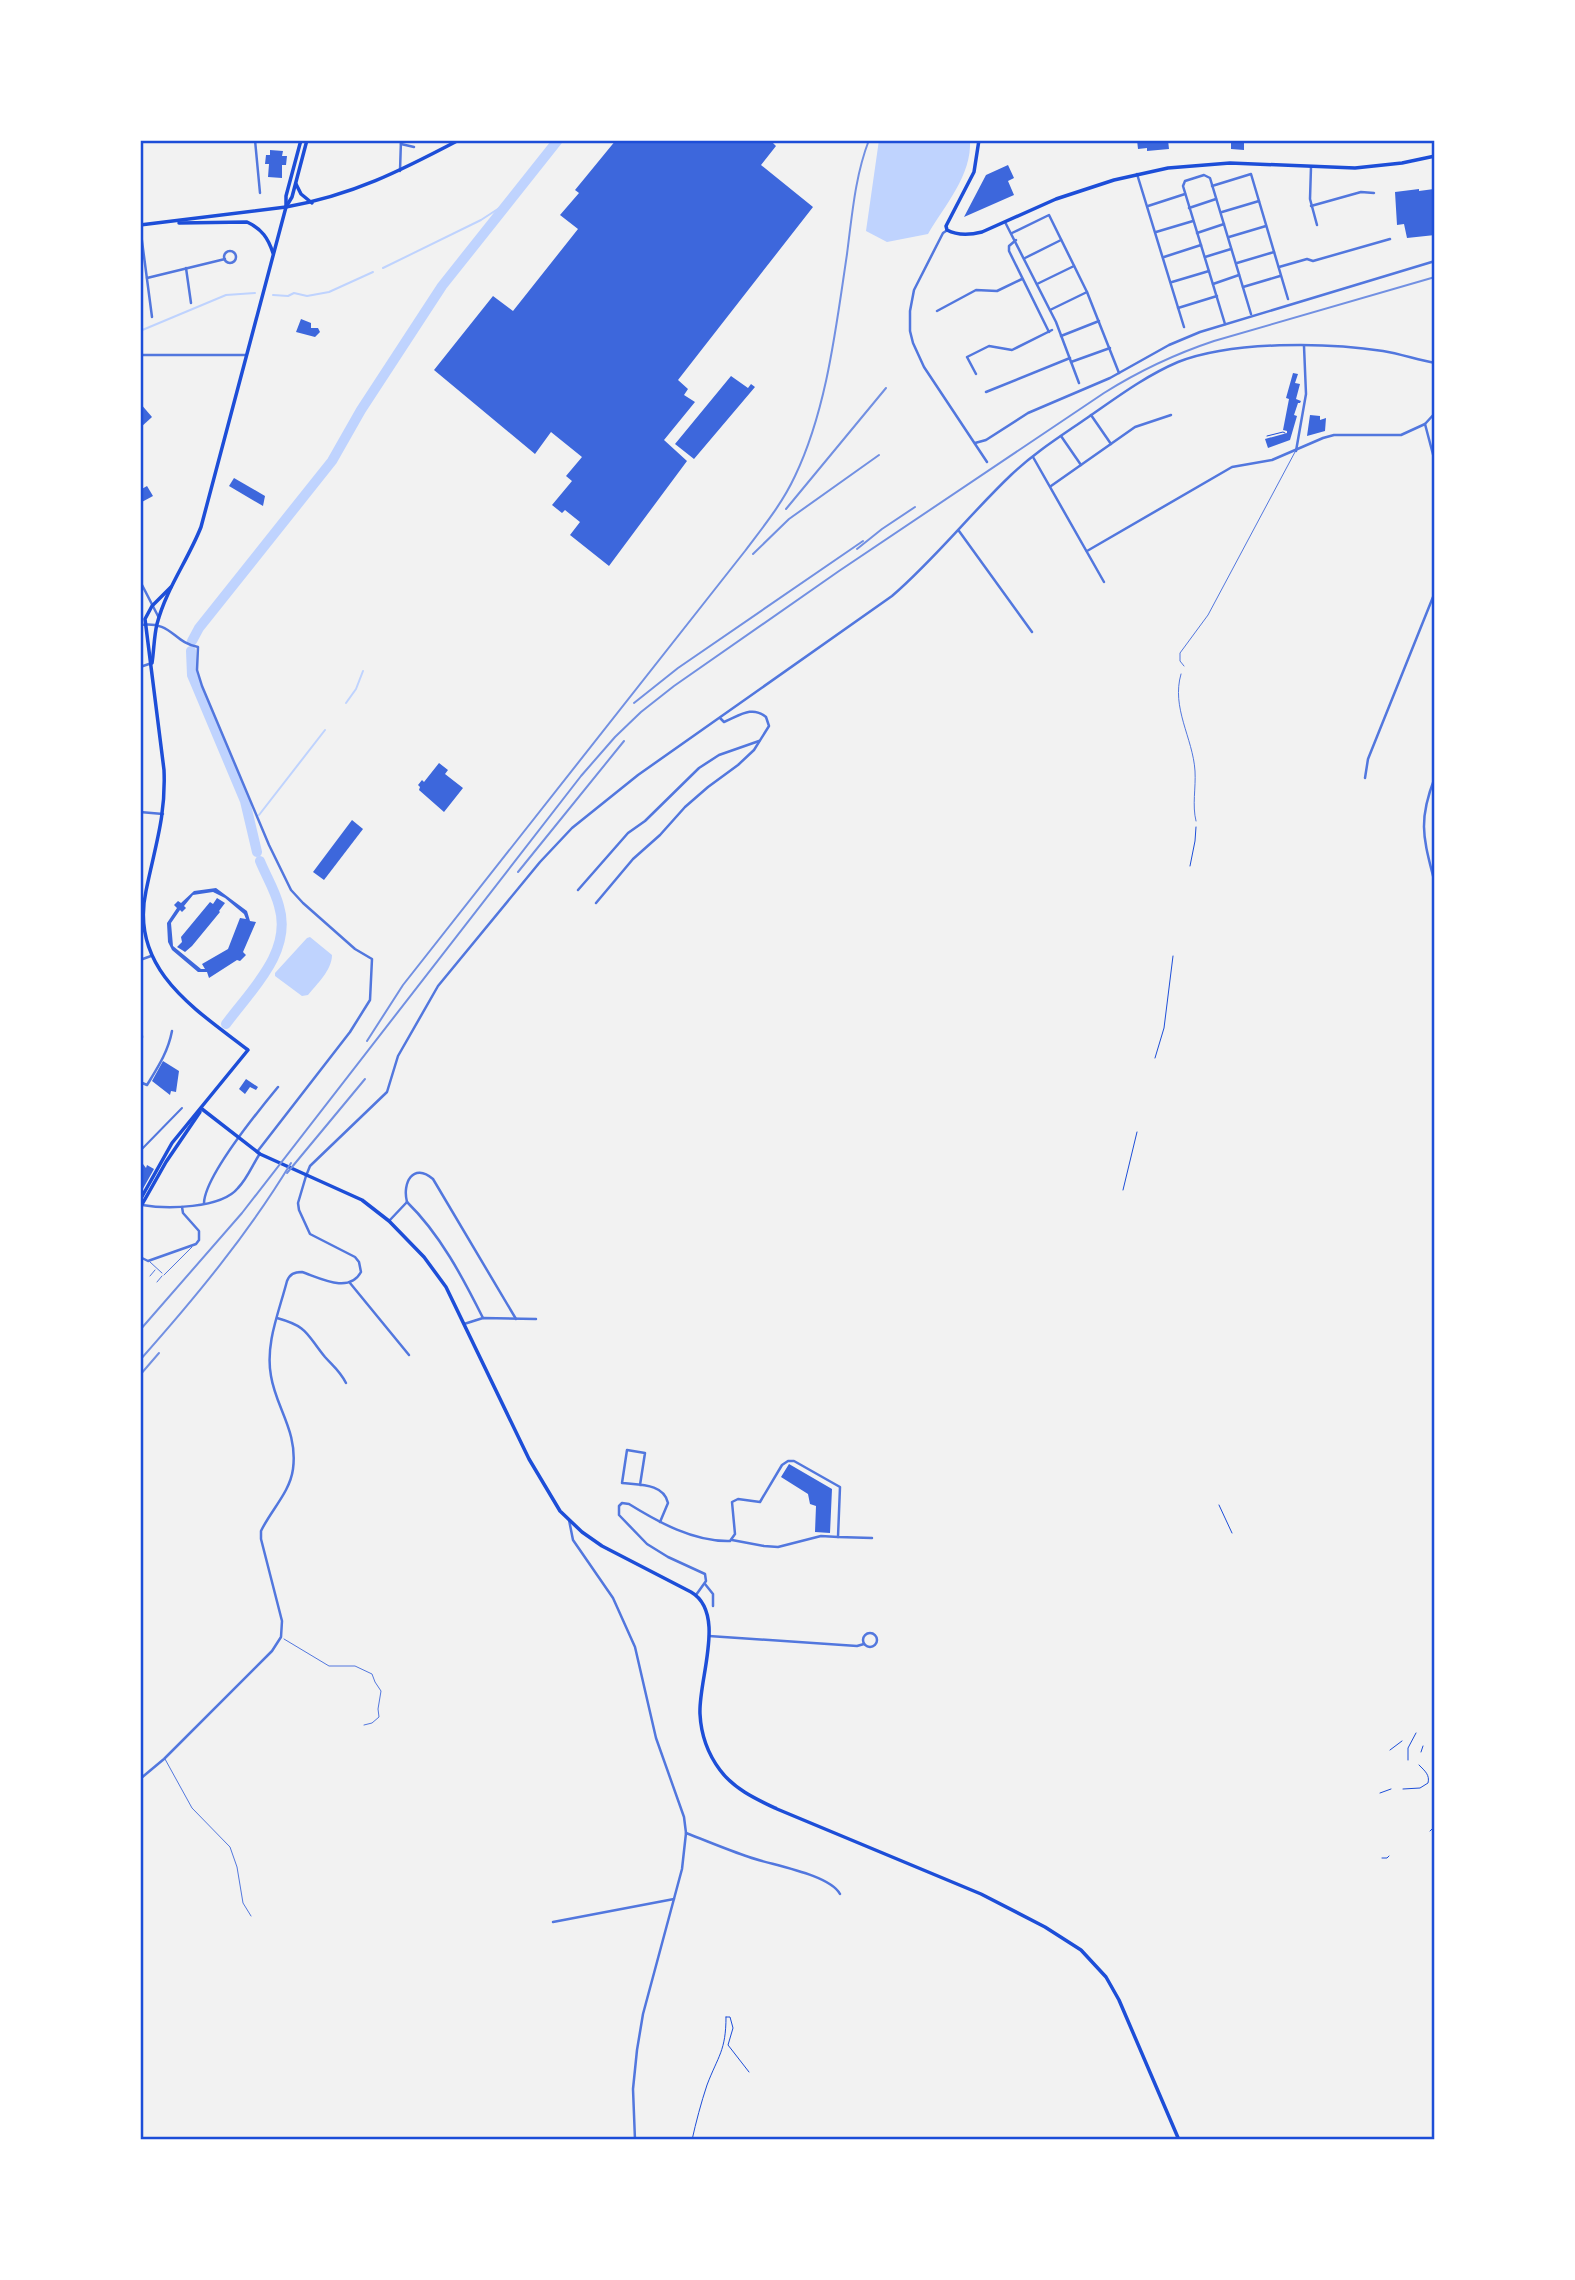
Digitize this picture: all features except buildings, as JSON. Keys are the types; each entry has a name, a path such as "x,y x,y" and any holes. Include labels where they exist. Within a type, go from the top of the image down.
{"main road":[{"path":"286,207 286,196 301,140"},
{"path":"152,663 159,618 201,527 286,207 296,183 307,140"},
{"path":"140,226 312,202 361,188 459,140"},
{"path":"979,140 974,172 947,226 947,230 953,233 982,232 1056,199 1137,174 1200,164 1230,163 1311,167 1380,166 1435,156"},
{"path":"296,183 301,194 312,202"},
{"path":"166,222 247,222 256,226 266,236 274,256"},
{"path":"140,1204 202,1109 248,1050 184,1000 170,985 151,956 144,929 143,907 163,814 164,770 152,663 142,625 152,606 171,587"},
{"path":"202,1109 270,1160 362,1200 389,1221 437,1272 529,1459 555,1503 580,1530 603,1546 696,1595 708,1612 710,1621 701,1697 701,1726 709,1752 729,1780 743,1791 777,1809 1011,1908 1080,1950 1106,1977 1119,2000 1179,2140"}],"street":[{"path":"255,140 260,193"},
{"path":"441,141 445,147"},
{"path":"400,171 401,142 414,147"},
{"path":"1311,167 1311,206 1317,225"},
{"path":"1137,174 1184,327"},
{"path":"1212,186 1251,174 1288,299"},
{"path":"1225,324 1185,194 1185,181 1206,175 1212,186 1251,315"},
{"path":"1311,206 1361,192 1374,193"},
{"path":"1147,207 1185,194"},
{"path":"1189,208 1216,199"},
{"path":"1220,213 1259,201"},
{"path":"1012,233 1049,215 1087,292 1119,373"},
{"path":"1155,232 1193,221"},
{"path":"1005,222 1057,325 1079,383"},
{"path":"1197,233 1224,224"},
{"path":"140,226 152,317"},
{"path":"1228,238 1266,226"},
{"path":"947,230 914,290 910,312 912,343 924,367 988,462"},
{"path":"1278,267 1307,259 1313,261 1390,239"},
{"path":"1016,240 1009,246 1009,251 1050,331"},
{"path":"1025,258 1061,240"},
{"path":"1163,258 1201,245"},
{"path":"1205,257 1231,249"},
{"path":"1236,263 1274,252"},
{"path":"147,278 225,259"},
{"path":"975,443 986,440 1040,407 1119,373 1169,345 1200,332 1435,261"},
{"path":"1037,284 1074,266"},
{"path":"186,268 191,303"},
{"path":"1170,283 1209,271"},
{"path":"1213,284 1239,275"},
{"path":"1243,287 1281,276"},
{"path":"937,311 976,290 997,291 1023,279"},
{"path":"1050,310 1087,292"},
{"path":"1178,308 1217,296"},
{"path":"1061,335 1099,321"},
{"path":"976,374 967,357 989,346 1012,350 1057,325"},
{"path":"1050,331 1059,330"},
{"path":"140,1779 164,1759 272,1651 281,1637 282,1621 261,1531 288,1485 293,1468 290,1431 274,1389 269,1365 271,1341 286,1281 295,1272 340,1284 351,1283 359,1276 359,1262 347,1252 310,1234 298,1203 306,1176 310,1167 387,1092 398,1056 438,986 553,847 615,792 892,596 917,574 1008,478 1033,457 1136,385 1188,359 1256,346 1381,351 1435,363"},
{"path":"1296,451 1306,394 1304,346"},
{"path":"986,392 1110,348"},
{"path":"140,355 247,355"},
{"path":"1087,551 1232,467 1272,460 1334,435 1391,436 1411,431 1425,424 1435,413"},
{"path":"1091,415 1111,444"},
{"path":"1051,486 1135,427 1171,415"},
{"path":"1425,424 1435,462"},
{"path":"1062,436 1081,465"},
{"path":"1033,457 1104,582"},
{"path":"959,531 1032,632"},
{"path":"140,581 159,618"},
{"path":"1365,778 1368,759 1435,592"},
{"path":"140,1204 182,1207 230,1196 238,1189 259,1153 350,1032 370,1000 372,959 355,950 291,890 261,827 202,686 197,670 198,647 188,645 157,624 142,625"},
{"path":"140,667 152,663"},
{"path":"596,903 633,859 660,835 685,807 754,750 769,726 762,713 748,711 724,722 719,717"},
{"path":"578,890 628,833 645,821 699,768 719,755 758,741"},
{"path":"1435,777 1424,809 1423,827 1435,884"},
{"path":"140,812 163,814"},
{"path":"140,960 151,956"},
{"path":"140,1021 140,1049"},
{"path":"140,1083 147,1084 161,1063 169,1048 172,1031"},
{"path":"204,1203 207,1187 239,1138 278,1087"},
{"path":"140,1151 182,1108"},
{"path":"483,1318 440,1243 408,1202 406,1187 413,1175 420,1172 433,1179 516,1319"},
{"path":"389,1221 408,1202"},
{"path":"140,1256 148,1261 192,1247 199,1240 200,1231 183,1213 182,1207"},
{"path":"351,1283 409,1355"},
{"path":"277,1318 300,1326 308,1332 322,1353 340,1370 346,1383"},
{"path":"464,1324 483,1318 536,1319"},
{"path":"640,1485 645,1453 627,1450 622,1483 663,1491 668,1503 660,1522"},
{"path":"732,1540 735,1534 732,1502 738,1499 760,1502 782,1465 791,1461 840,1487 838,1537"},
{"path":"696,1595 705,1584 705,1574 667,1557 647,1544 619,1516 618,1509 622,1503 629,1504 660,1522 707,1539 727,1542 732,1540 778,1547 821,1536 872,1538"},
{"path":"569,1520 577,1545 613,1598 635,1647 656,1738 684,1817 686,1833 686,1850 646,2001 636,2050 633,2103 635,2140"},
{"path":"572,1535 580,1530"},
{"path":"577,1545 580,1530"},
{"path":"705,1584 713,1594 713,1606"},
{"path":"709,1636 857,1646 864,1644 869,1647 875,1645 876,1637 868,1633 864,1644"},
{"path":"686,1833 831,1884 840,1894"},
{"path":"553,1922 674,1899"}],"lane":[{"path":"1184,667 1180,653 1208,615 1296,451"},
{"path":"1181,674 1178,686 1179,709 1190,742 1195,770 1196,821"},
{"path":"157,1282 192,1247"},
{"path":"148,1261 163,1275"},
{"path":"149,1276 156,1268"},
{"path":"281,1637 329,1666 355,1666 372,1674 382,1691 379,1717 364,1725"},
{"path":"164,1759 191,1808 230,1847 237,1867 243,1903 251,1916"}],"path":[{"path":"1267,436 1285,433"},
{"path":"1190,866 1196,821"},
{"path":"1156,1058 1164,1028 1174,956"},
{"path":"1124,1190 1137,1132"},
{"path":"1219,1505 1233,1533"},
{"path":"1408,1759 1408,1748 1416,1733"},
{"path":"1390,1750 1402,1741"},
{"path":"1421,1752 1423,1746"},
{"path":"1403,1790 1425,1786 1429,1779 1419,1765"},
{"path":"1380,1793 1391,1790"},
{"path":"1430,1831 1435,1826"},
{"path":"1382,1858 1389,1856"},
{"path":"692,2140 708,2083 722,2054 728,2016 733,2028 728,2045 749,2072"}],"water":[{"path":"879,140 970,140 967,165 962,177 928,234 887,242 866,231"},
{"path":"310,937 332,955 327,971 320,981 308,995 302,996 275,976 275,973"}],"waterway":[{"path":"192,641 199,628 332,461 361,410 442,286 558,140"},
{"path":"383,268 481,220 507,203"},
{"path":"273,295 288,296 294,293 307,296 329,292 373,272"},
{"path":"140,331 226,295 255,293"},
{"path":"191,651 192,675 245,801 257,852"},
{"path":"346,703 356,689 363,671"},
{"path":"259,815 325,730"},
{"path":"226,1024 267,969 280,939 282,923 279,906 260,861"}],"railway":[{"path":"367,1041 403,985 745,551 790,486 806,450 823,396 857,182 869,140"},
{"path":"140,1330 242,1213 581,776 641,712 839,571 1130,377 1171,357 1214,341 1435,277"},
{"path":"786,509 886,388"},
{"path":"753,554 789,519 879,455"},
{"path":"857,549 915,507"},
{"path":"634,703 678,668 863,541"},
{"path":"518,872 624,741"},
{"path":"287,1173 365,1079"},
{"path":"140,1360 220,1265 291,1163"},
{"path":"140,1375 159,1353"}]}
